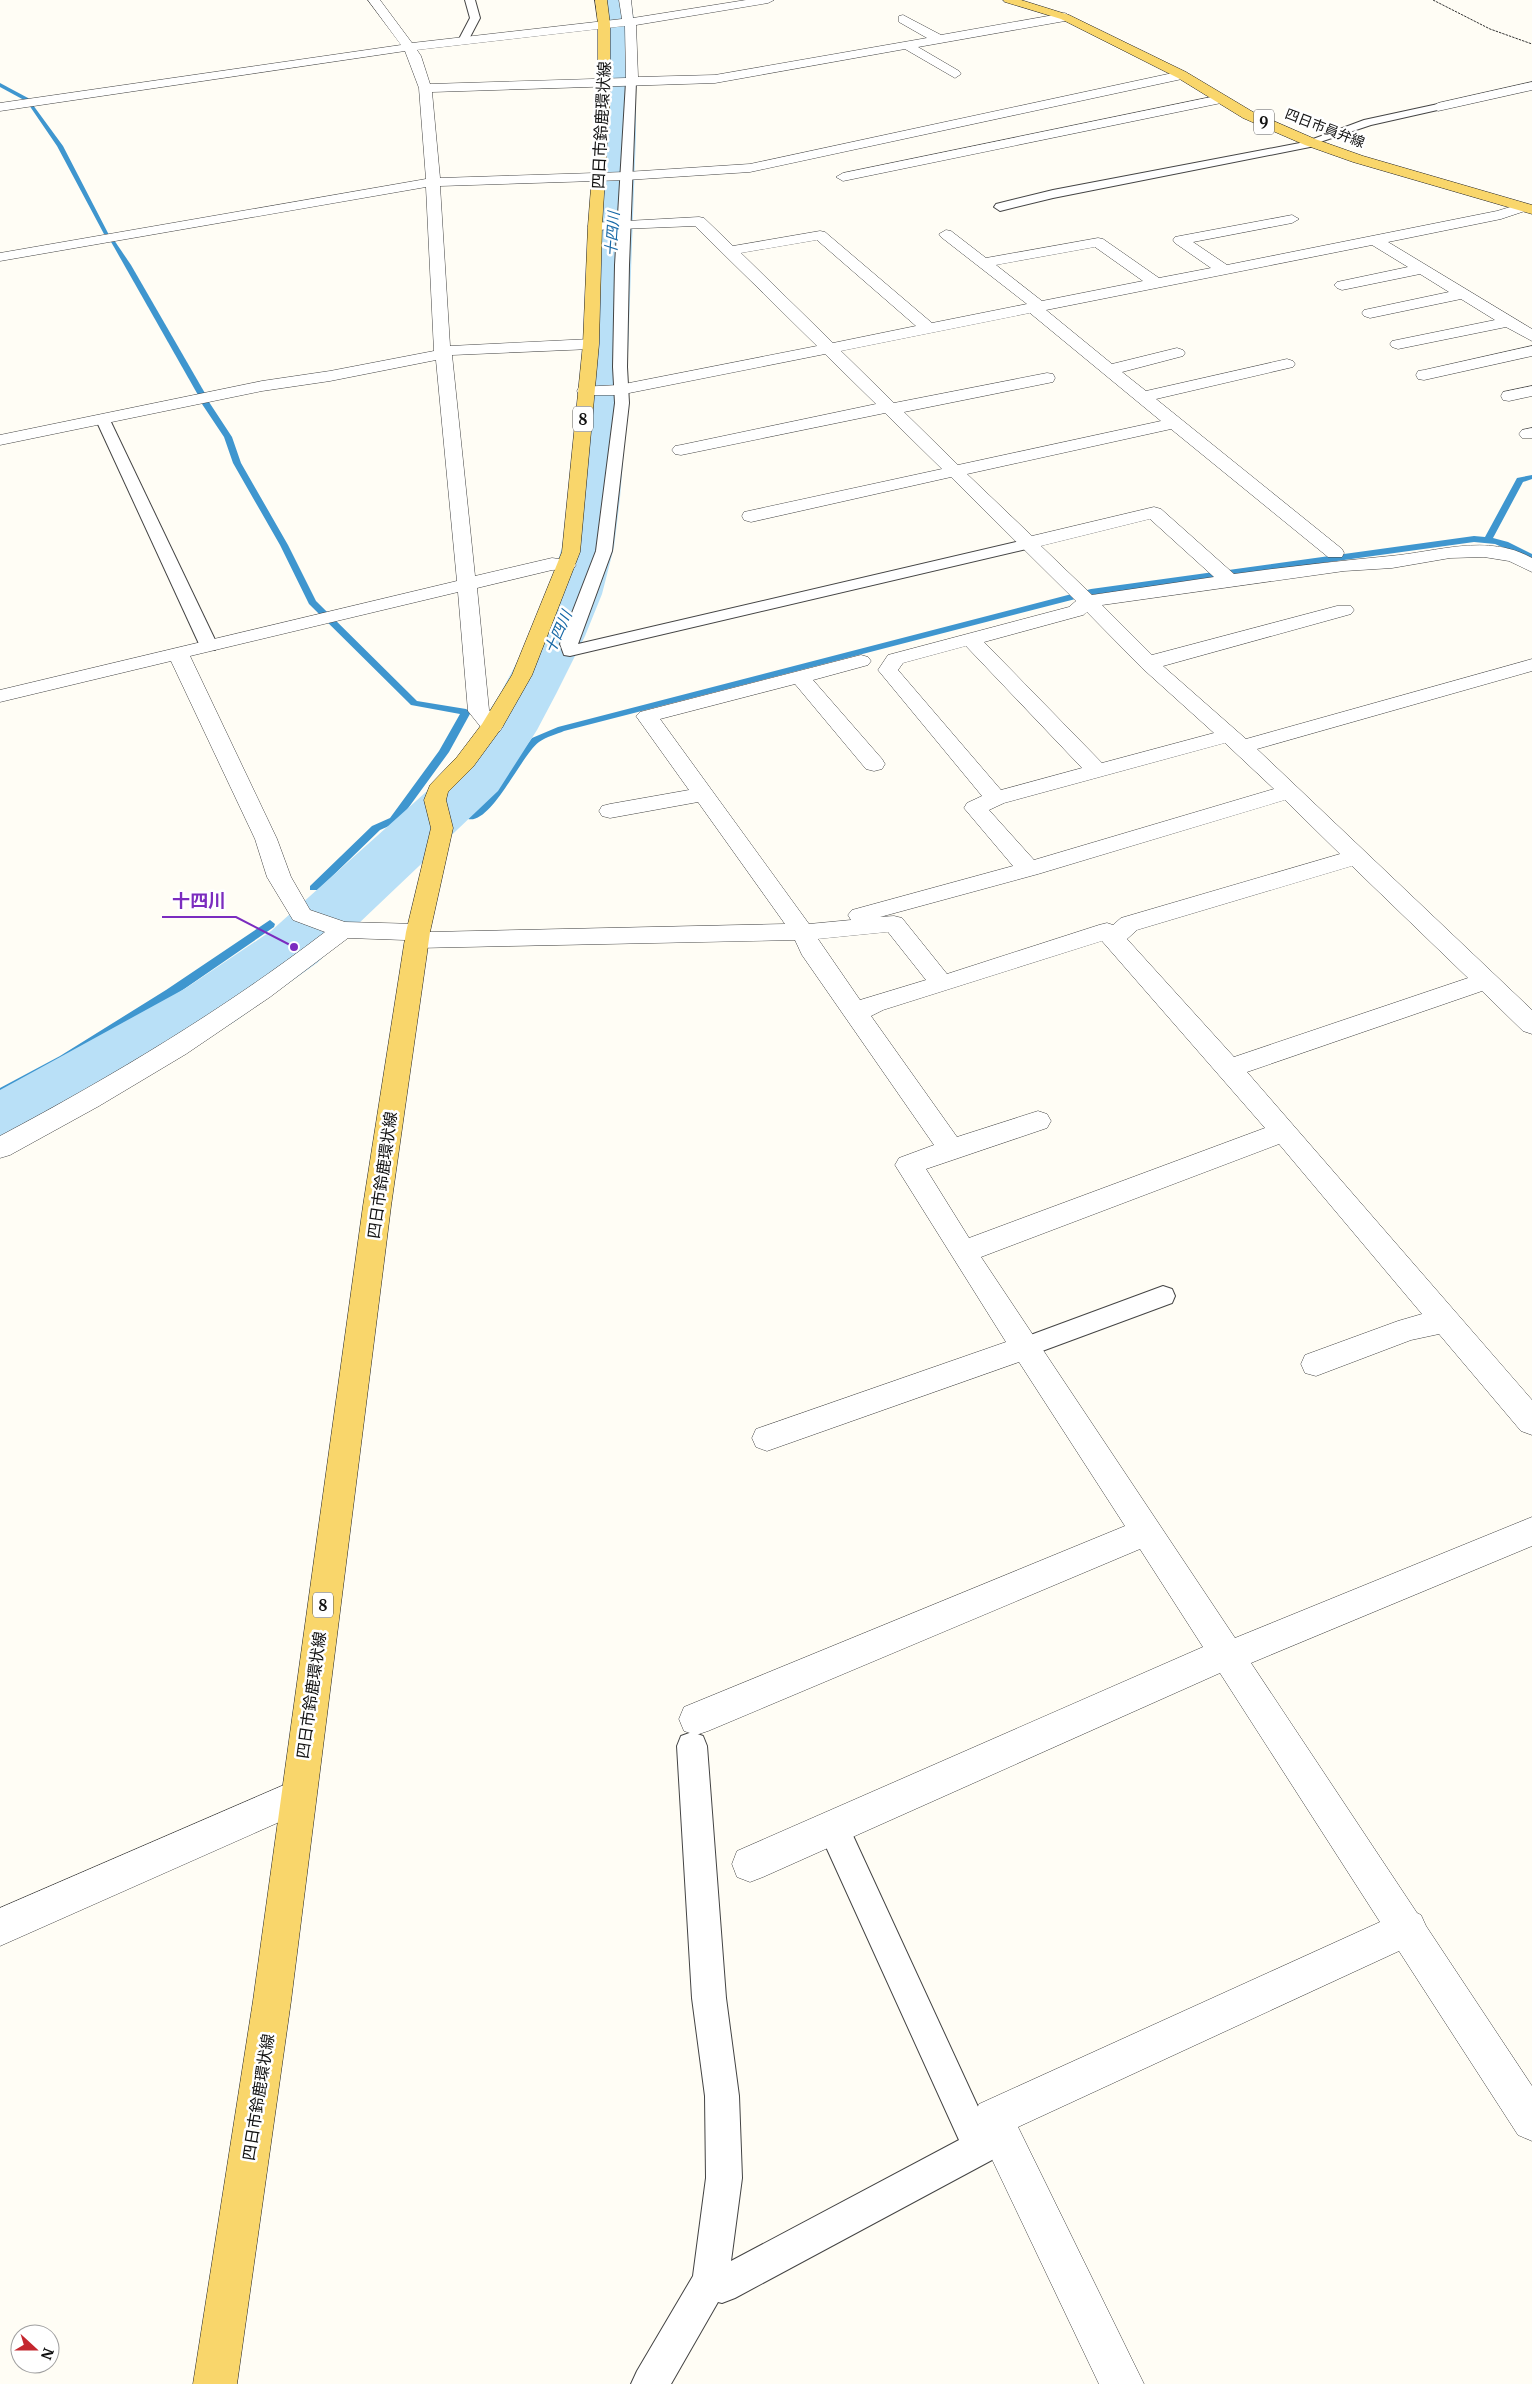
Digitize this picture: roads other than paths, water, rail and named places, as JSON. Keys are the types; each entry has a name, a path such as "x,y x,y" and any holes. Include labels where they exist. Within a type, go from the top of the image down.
{"main road":[{"name":"四日市鈴鹿環状線","path":"215,2384 272,2001 377,1206 417,936 438,814 438,790 465,762 492,726 522,675 571,552 588,391 606,82 606,24 601,0"},
{"name":"四日市員弁線","path":"1009,0 1064,18 1182,75 1248,115 1312,142 1358,159 1526,209"}],"street":[{"path":"374,0 409,46 420,68 425,88 433,182 443,353 465,585 479,711 492,726"},
{"path":"625,0 629,22 631,81"},
{"path":"0,107 409,46 629,22 768,0"},
{"path":"903,18 940,40"},
{"path":"425,88 715,79 1064,18"},
{"path":"908,46 955,74"},
{"path":"0,257 433,182 625,176 750,168 1182,75"},
{"path":"1438,107 1532,86"},
{"path":"843,177 1221,99"},
{"path":"588,391 621,390 1376,241 1526,209"},
{"path":"598,226 695,219 831,349 833,354 1029,544 1149,664 1235,741 1532,1025"},
{"path":"1226,271 1180,240 1292,219"},
{"path":"728,250 820,234 929,329"},
{"path":"946,234 984,263 1174,424 1335,553"},
{"path":"1376,241 1532,336"},
{"path":"984,263 1098,242 1157,284"},
{"path":"1342,285 1422,269"},
{"path":"1370,313 1463,294"},
{"path":"1398,344 1508,322"},
{"path":"0,440 262,386 330,376 443,353 591,344"},
{"path":"1424,375 1532,351"},
{"path":"1110,371 1122,365 1177,353"},
{"path":"1142,397 1287,364"},
{"path":"681,450 887,407 906,407 1047,378"},
{"path":"1509,396 1532,391"},
{"path":"751,516 1174,424"},
{"path":"1029,544 1154,513 1226,576"},
{"path":"1083,597 1226,576 1392,562 1467,551 1484,551 1514,556 1532,566"},
{"path":"0,696 552,564 566,565"},
{"path":"996,798 888,670 895,659 903,655 1076,611 1083,597"},
{"path":"1149,664 1166,657 1344,610"},
{"path":"970,639 1096,771"},
{"path":"178,653 266,839 279,876 301,915 343,930 417,936 803,932 894,924 942,984"},
{"path":"861,661 647,716 803,932 812,949 856,1014 950,1148"},
{"path":"1030,869 1016,857 975,808 996,798 1096,771 1235,741 1532,665"},
{"path":"800,677 874,764"},
{"path":"803,932 1030,869 1289,792"},
{"path":"610,811 703,794"},
{"path":"1113,938 1130,924 1356,857"},
{"path":"0,1148 87,1101 222,1018 343,930"},
{"path":"856,1014 874,1004 1107,931 1229,1068 1532,1422"},
{"path":"1229,1068 1486,981"},
{"path":"1038,1121 970,1145 950,1148 909,1165 963,1252 1408,1928 1532,2121"},
{"path":"963,1252 1284,1132"},
{"path":"1316,1364 1408,1329 1446,1321"},
{"path":"767,1438 1026,1348"},
{"path":"694,1732 1147,1531"},
{"path":"750,1864 1210,1660 1229,1656 1532,1531"},
{"path":"0,1927 298,1796"},
{"path":"1122,2384 991,2140 993,2118 1408,1928"}],"lane":[{"path":"464,39 475,18 470,0"},
{"path":"631,81 625,176 621,390 604,551 569,644 570,651 1029,544"},
{"path":"1000,207 1053,194 1312,142 1368,122 1438,107"},
{"path":"103,420 209,646"},
{"path":"1026,1348 1164,1296"},
{"path":"650,2384 710,2281 724,2178 722,2096 709,1998 694,1732"},
{"path":"710,2281 722,2285 991,2140 832,1827"}],"waterway":[{"name":"十四川","path":"0,1123 210,1005 294,947 477,778 508,730 528,694 558,636 575,594 588,547 595,498 601,436 618,134 620,35 615,0"},
{"path":"0,85 26,99"},
{"path":"31,106 60,146 107,234"},
{"path":"112,241 128,265 202,395"},
{"path":"206,404 228,437 237,463 284,545 312,602 414,703 466,712 444,752 394,820 376,828 314,888"},
{"path":"1488,539 1520,480 1532,477"},
{"path":"472,817 484,808 535,740 561,729 1091,592 1474,539 1497,542 1532,557"},
{"name":"十四川","path":"379,868 408,852"},
{"path":"0,1093 64,1059 170,993 270,924"}],"place":[{"name":"十四川","path":"294,947"}]}
